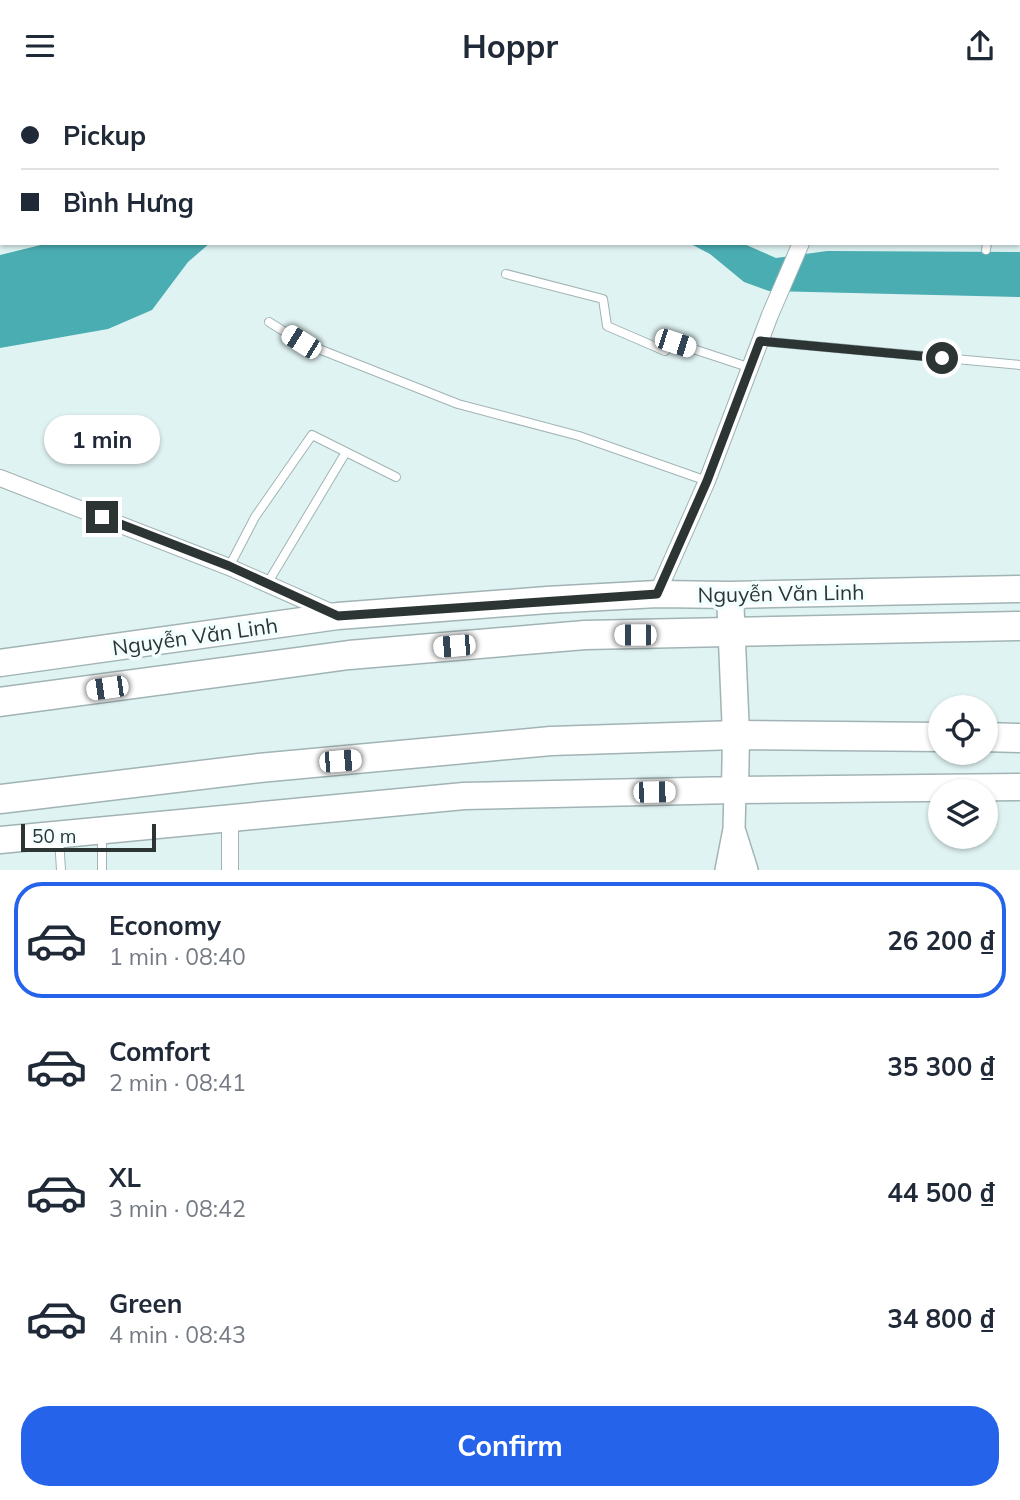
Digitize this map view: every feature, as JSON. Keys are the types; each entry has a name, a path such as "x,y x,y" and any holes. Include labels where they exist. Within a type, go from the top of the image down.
{"highway":[{"name":"Nguyễn Văn Linh","path":"0,702 349,655 585,635 1020,626"},
{"path":"0,799 259,768 551,741 736,735 928,737"},
{"path":"998,737 1020,738"}],"main road":[{"name":"Nguyễn Văn Linh","path":"0,663 338,616 657,594 1020,589"},
{"path":"730,595 736,735 735,790"},
{"path":"0,840 464,796 1020,787"}],"street":[{"path":"657,594 707,481 760,341 800,245"},
{"path":"0,478 229,566 338,616"},
{"path":"726,870 734,829 735,790"},
{"path":"230,819 230,870"},
{"path":"734,829 747,870"}],"lane":[{"path":"506,274 603,299 607,326 665,351 675,343 751,368"},
{"path":"269,322 301,342 458,404 579,436 707,481"},
{"path":"760,341 1020,365"},
{"path":"229,566 255,517 312,435 397,477"},
{"path":"267,584 346,452"},
{"path":"102,831 102,870"},
{"path":"59,835 61,870"}],"water":[{"path":"41,245 208,245 188,262 152,310 108,329 0,348 0,255"},
{"path":"693,245 747,245 776,258 827,251 1020,252 1020,297 769,291 744,282 710,254"}],"route":[{"path":"102,517 229,566 338,616 657,594 707,481 760,341 942,358"}]}
